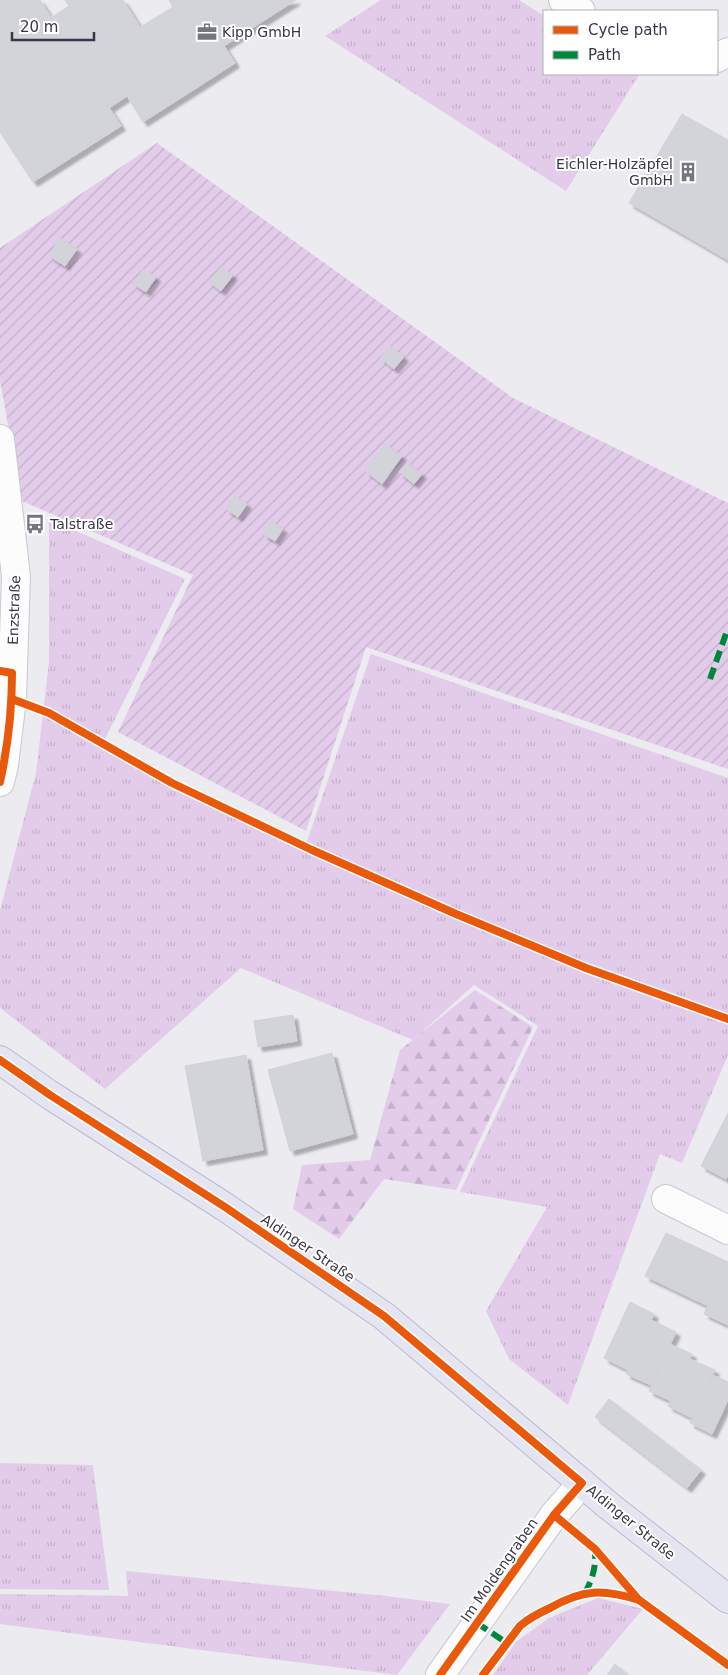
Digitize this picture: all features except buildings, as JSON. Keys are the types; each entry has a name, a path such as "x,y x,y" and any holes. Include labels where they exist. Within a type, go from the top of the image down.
{"main road":[{"name":"Aldinger Straße","path":"0,1060 225,1207 384,1316 582,1483 728,1599"}],"street":[{"path":"563,0 579,10"},
{"name":"Enzstraße","path":"0,438 16,576 6,672 12,699 0,782"},
{"path":"666,1199 728,1230"},
{"name":"Im Moldengraben","path":"440,1675 554,1515 582,1483"}],"green space":[{"path":"381,0 519,0 543,15 543,75 639,75 566,191 325,36"},
{"path":"157,143 513,398 728,503 728,769 366,647 306,831 118,732 193,575 22,501 0,381 0,248"},
{"path":"49,519 185,579 101,747 304,850 371,654 728,778 728,1055 682,1163 660,1154 568,1405 509,1359 486,1311 547,1207 460,1192 538,1026 474,985 413,1040 241,968 105,1089 0,1008 0,910 36,773 49,662"},
{"path":"475,990 533,1027 456,1190 384,1179 339,1239 293,1209 302,1165 370,1160 400,1050"},
{"path":"0,1463 93,1465 109,1590 0,1589"},
{"path":"126,1571 450,1604 397,1675 0,1624 0,1594 128,1596"},
{"path":"598,1598 643,1609 587,1675 493,1675 516,1642 549,1618"}],"marked path":[{"path":"710,679 728,628"},
{"path":"585,1593 593,1572 595,1550"},
{"path":"477,1623 507,1643"}],"cycle path":[{"path":"0,671 12,673 9,728 0,782"},
{"path":"12,699 49,713 172,783 312,850 456,914 586,968 728,1019"},
{"path":"0,1060 50,1095 225,1207 384,1316 582,1483 554,1515 440,1675"},
{"path":"554,1515 595,1549 639,1600 728,1665"},
{"path":"483,1675 520,1626 534,1616 562,1602 583,1594 593,1593 615,1594 639,1600"}],"place":[{"name":"Kipp GmbH","path":"207,32"},
{"name":"Eichler-Holzäpfel GmbH","path":"688,172"},
{"name":"Talstraße","path":"35,524"}]}
